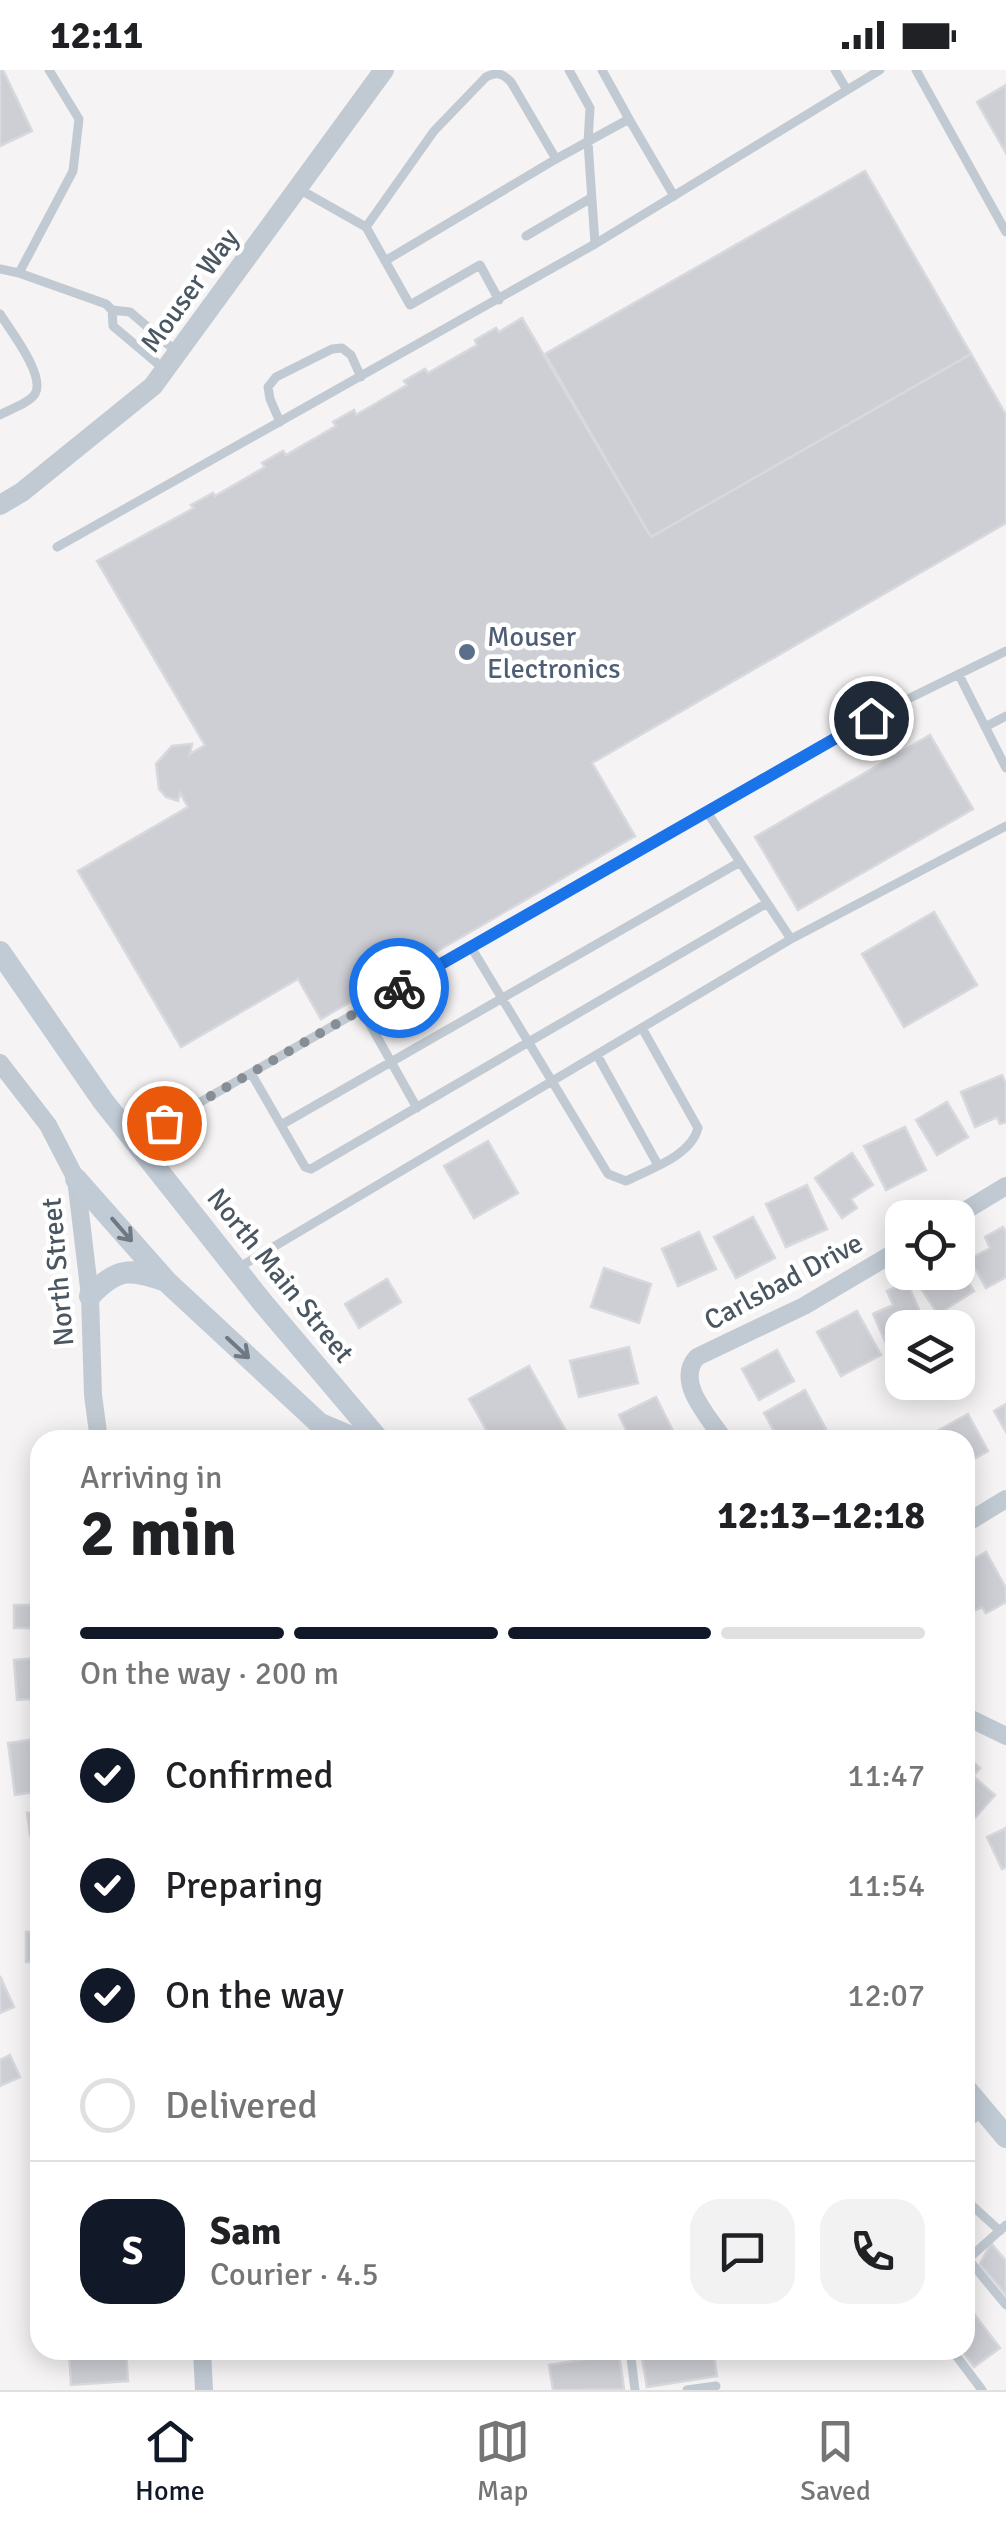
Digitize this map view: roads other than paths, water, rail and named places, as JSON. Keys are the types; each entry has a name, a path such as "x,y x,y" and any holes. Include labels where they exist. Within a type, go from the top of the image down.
{"main road":[{"name":"North Main Street","path":"0,952 102,1102 371,1430"},
{"path":"76,1179 167,1282 320,1424 334,1430"},
{"path":"90,1296 107,1278 124,1272 141,1272 167,1282"},
{"path":"975,2100 1006,2137"}],"street":[{"name":"Mouser Way","path":"0,505 22,492 153,386 384,70"},
{"name":"North Street","path":"0,1063 48,1125 76,1179 90,1296 98,1430"},
{"path":"975,1205 1006,1186"},
{"name":"Carlsbad Drive","path":"718,1430 691,1388 690,1364 697,1357 804,1306 885,1258"},
{"path":"975,1518 1006,1500"},
{"path":"975,1721 1006,1736"},
{"path":"202,2360 204,2390"}],"lane":[{"path":"19,273 73,171 80,118 49,70"},
{"path":"569,70 590,108 588,142 595,244"},
{"path":"602,70 674,196"},
{"path":"835,70 847,90"},
{"path":"57,547 499,300 880,70"},
{"path":"916,70 1006,232"},
{"path":"366,227 434,130 494,73 511,82 556,159"},
{"path":"386,262 629,119"},
{"path":"297,188 366,227 410,305 480,265 499,300"},
{"path":"526,236 592,198"},
{"path":"0,269 106,304 112,310 130,312 171,361"},
{"path":"112,310 113,326 171,361"},
{"path":"0,314 38,379 36,392 27,401 0,415"},
{"path":"280,422 268,387 276,376 342,348 362,377"},
{"path":"134,1140 871,718 1006,651"},
{"path":"958,675 1006,768"},
{"path":"985,727 1006,716"},
{"path":"707,812 791,940"},
{"path":"236,1270 791,940 1006,826"},
{"path":"281,1125 740,862"},
{"path":"252,1073 305,1167 311,1168 767,903"},
{"path":"472,947 608,1174 626,1180 658,1165 696,1138 698,1128 642,1028"},
{"path":"362,1010 417,1108"},
{"path":"597,1054 658,1165"},
{"path":"975,2118 984,2111"},
{"path":"975,2207 1003,2228 975,2252"},
{"path":"975,2266 1003,2298"},
{"path":"631,2360 635,2390"},
{"path":"960,2360 982,2390"},
{"path":"688,2390 716,2386"}],"place":[{"name":"Mouser Electronics","path":"467,652"}]}
